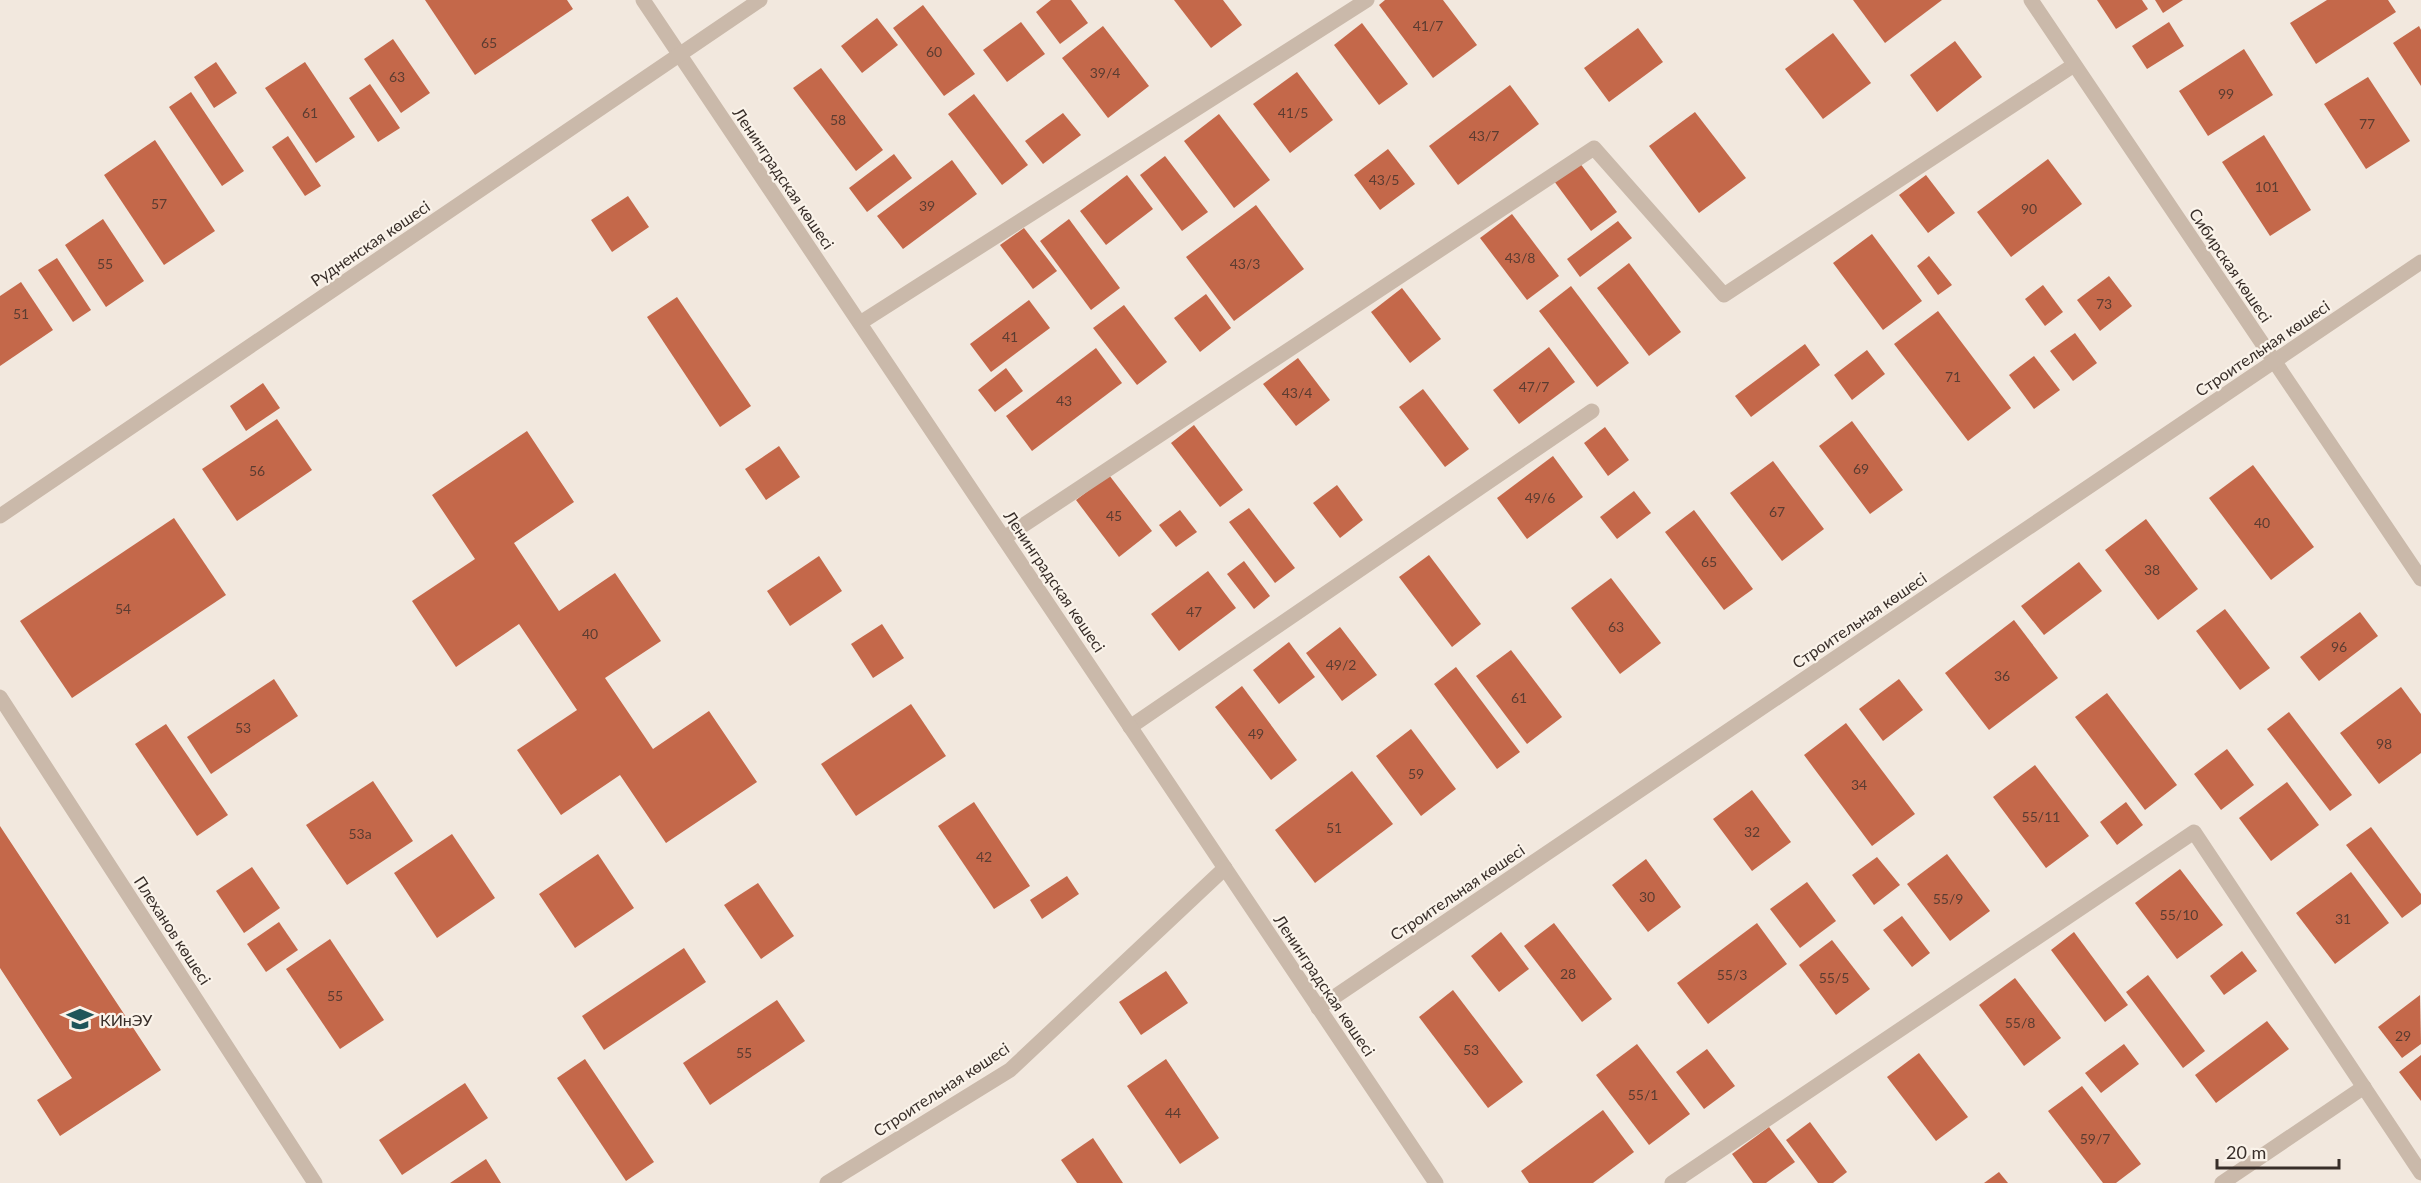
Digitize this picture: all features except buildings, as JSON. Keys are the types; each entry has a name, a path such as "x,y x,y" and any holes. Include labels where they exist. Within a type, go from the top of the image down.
{"street":[{"name":"Ленинградская көшесі","path":"643,0 1436,1183"},
{"name":"Рудненская көшесі","path":"0,516 760,0"},
{"path":"860,323 1367,0"},
{"name":"Сибирская көшесі","path":"2031,0 2421,579"},
{"path":"1004,538 1594,148 1724,295 2074,65"},
{"name":"Строительная көшесі","path":"1318,1008 2421,262"},
{"path":"1130,727 1592,411"},
{"name":"Плеханов көшесі","path":"0,697 315,1183"},
{"path":"1672,1183 2194,832 2421,1173"},
{"name":"Строительная көшесі","path":"827,1183 1010,1070 1225,868"},
{"path":"2222,1183 2364,1087"}],"place":[{"name":"КИнЭУ","path":"80,1019"}]}
